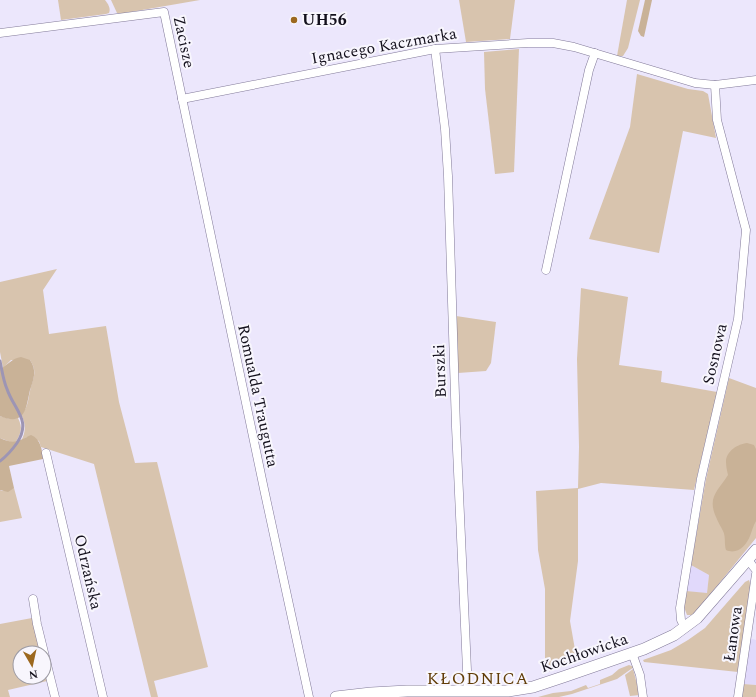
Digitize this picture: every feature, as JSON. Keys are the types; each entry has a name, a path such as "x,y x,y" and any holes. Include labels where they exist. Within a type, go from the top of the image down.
{"street":[{"name":"Zacisze","path":"0,33 164,12 182,99"},
{"name":"Ignacego Kaczmarka","path":"182,99 435,49 506,44 553,43 574,47 695,83 715,85 756,80"},
{"name":"Burszki","path":"435,49 445,129 448,176 468,692"},
{"path":"546,270 589,70 595,53"},
{"name":"Sosnowa","path":"685,628 681,620 680,608 701,479 738,319 746,230 717,120 715,85"},
{"name":"Romualda Traugutta","path":"182,99 260,474 309,697"},
{"name":"Odrzańska","path":"46,453 103,697"},
{"name":"Kochłowicka","path":"336,697 390,692 468,692 513,694 632,653 660,642 685,628 697,618 756,550"},
{"path":"748,560 756,570"},
{"name":"Łanowa","path":"738,697 756,574"},
{"path":"33,598 37,624 55,697"},
{"path":"632,653 640,675 643,697"}],"shaded area":[{"path":"58,0 105,0 110,11 106,14 61,20"},
{"path":"111,0 200,0 119,14 117,13"},
{"path":"459,0 515,0 510,39 466,42"},
{"path":"627,0 640,0 628,48 623,56 617,56"},
{"path":"645,0 652,0 644,37 641,36 638,31"},
{"path":"519,49 514,172 495,174 485,89 484,52"},
{"path":"637,74 688,89 703,91 708,94 716,138 683,131 659,253 589,239 630,127"},
{"path":"57,269 43,290 49,334 106,326 119,402 135,463 157,462 208,667 154,681 158,697 151,697 94,464 41,447 39,441 27,437 21,441 25,428 21,414 27,404 34,375 34,368 30,360 11,360 3,368 0,352 0,282"},
{"path":"581,288 628,297 619,365 662,371 661,382 717,392 694,490 601,483 578,489 578,561 570,621 577,661 545,673 545,589 538,550 536,491 578,488 579,447 577,359"},
{"path":"456,316 496,322 491,363 486,371 458,373"},
{"path":"21,357 30,360 34,367 34,378 26,409 23,414 15,419 9,419 0,416 0,369 13,360"},
{"path":"729,378 756,388 756,538 695,613 692,615 687,615 684,607 686,591 707,593 709,575 691,565 706,479"},
{"path":"0,416 10,419 18,418 21,430 16,442 13,443 0,438"},
{"path":"31,435 39,442 43,459 9,466 14,488 8,492 0,490 0,438 13,442"},
{"path":"747,443 754,445 756,449 756,521 744,546 741,549 730,551 726,550 724,533 714,510 713,499 717,490 728,475 726,462 730,451"},
{"path":"14,488 22,518 0,522 0,490 2,491"},
{"path":"691,565 709,575 707,594 686,591"},
{"path":"749,580 751,586 738,672 644,662 643,660 671,650 705,628 745,582"},
{"path":"32,618 38,645 12,645 12,685 30,685 8,690 10,697 0,697 0,624"},
{"path":"749,638 756,640 756,685 743,684"},
{"path":"629,665 634,667 617,679 572,694 559,697 538,697 553,693 571,691 586,685 588,688 600,684 600,680"},
{"path":"633,669 640,695 630,696 625,675"},
{"path":"743,684 756,685 756,697 742,697"}],"waterway":[{"path":"0,361 6,386 20,415 23,428 17,443 0,461"}],"place":[{"name":"UH56","path":"294,20"}],"district":[{"name":"KŁODNICA","path":"478,679"}]}
